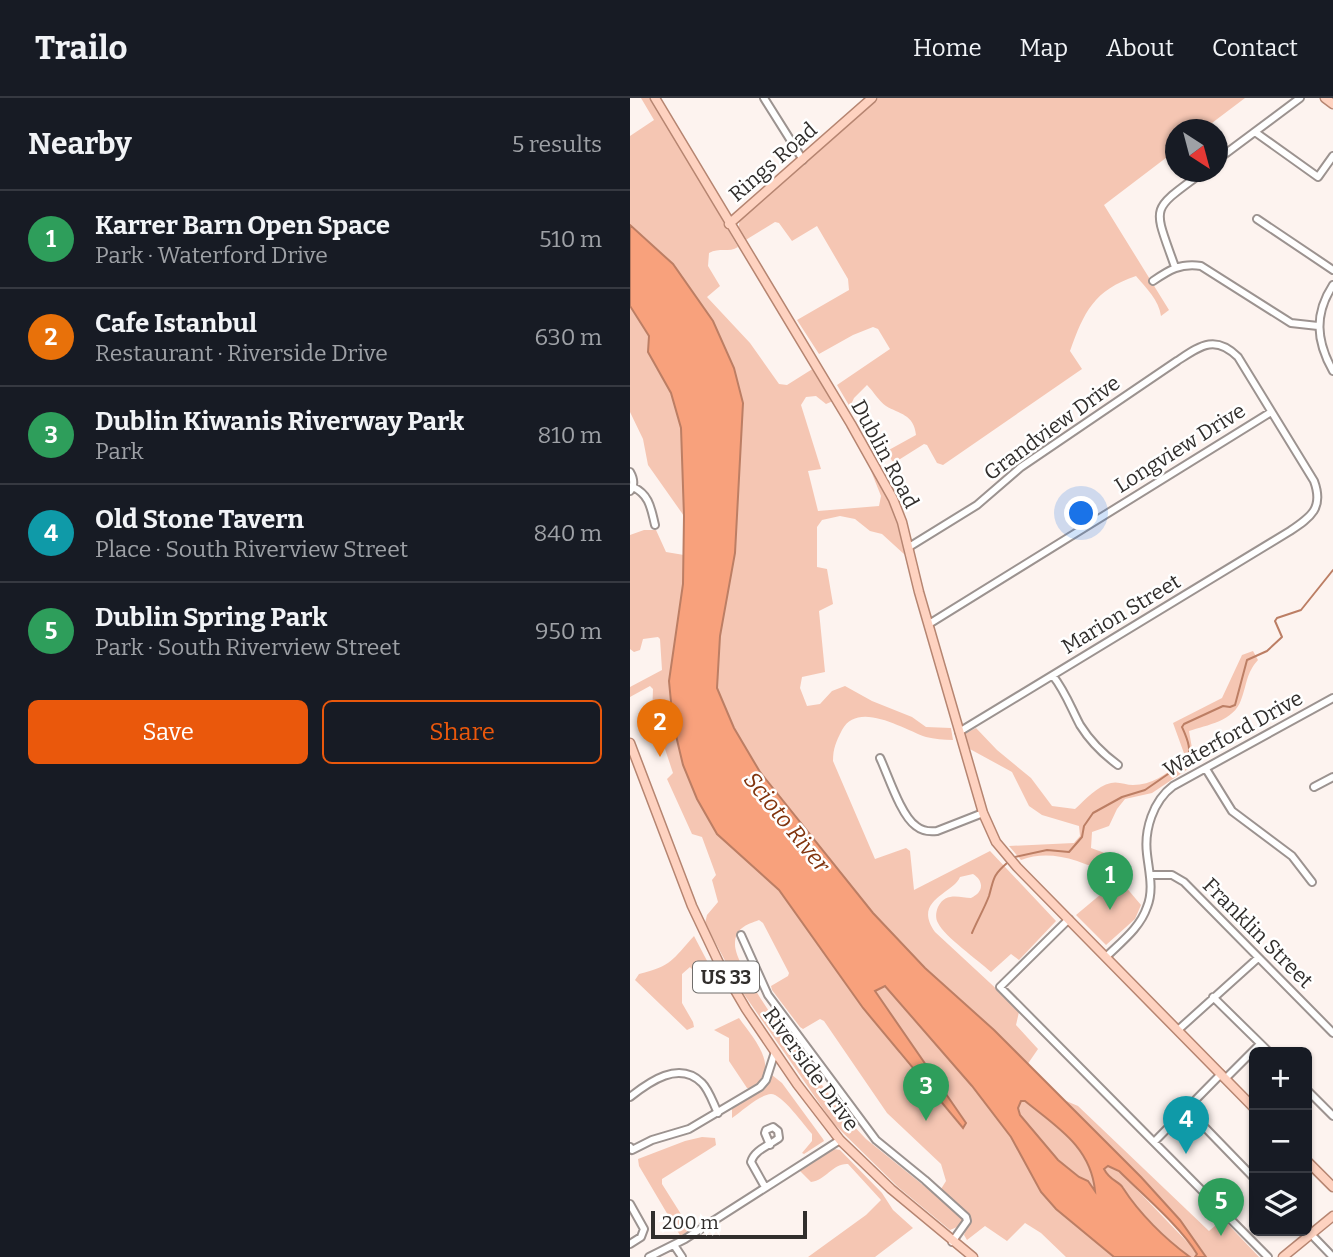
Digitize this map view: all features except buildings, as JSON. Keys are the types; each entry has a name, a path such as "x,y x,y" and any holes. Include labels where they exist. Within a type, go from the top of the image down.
{"main road":[{"name":"Dublin Road","path":"655,98 881,475 902,522 983,813 993,837 1014,864 1249,1103"},
{"name":"Rings Road","path":"729,224 872,98"},
{"path":"1325,98 1333,104"},
{"name":"Riverside Drive","path":"630,743 692,906 735,993 840,1140 865,1166 973,1257"},
{"path":"1312,1166 1333,1187"},
{"path":"1312,1231 1333,1216"},
{"path":"1283,1257 1306,1236"}],"street":[{"path":"764,98 803,160"},
{"path":"1228,152 1300,98"},
{"path":"1255,132 1318,177 1333,156"},
{"path":"1175,267 1160,224 1160,209 1168,198 1190,182"},
{"path":"1257,219 1333,270"},
{"path":"1153,281 1175,267 1189,264 1201,266 1291,323 1318,326"},
{"path":"1333,285 1321,310 1318,326 1322,350 1333,371"},
{"name":"Grandview Drive","path":"909,547 977,505 1021,467 1196,349 1216,344 1230,349 1238,357 1272,412"},
{"name":"Marion Street","path":"960,732 1300,524 1313,512 1318,492 1314,481 1272,412"},
{"name":"Longview Drive","path":"929,624 1272,412"},
{"path":"630,472 634,479 632,489 646,496 655,525"},
{"path":"1053,676 1094,744 1118,765"},
{"name":"Waterford Drive","path":"1106,957 1143,916 1150,899 1147,842 1157,804 1173,786 1333,698"},
{"path":"880,758 906,813 916,827 930,832 937,831 983,813"},
{"path":"1206,769 1232,811 1292,856 1312,882"},
{"path":"1314,787 1333,777"},
{"name":"Franklin Street","path":"1150,874 1172,875 1184,882 1333,1034"},
{"path":"1069,919 1000,987 1268,1257"},
{"path":"741,935 768,995 871,1134 888,1152 925,1180 966,1217 967,1221 953,1242"},
{"path":"1178,1030 1258,958"},
{"path":"1213,997 1264,1047"},
{"path":"1154,1142 1261,1044"},
{"path":"631,1148 689,1129 760,1087 775,1052"},
{"path":"630,1097 657,1078 679,1073 692,1076 702,1083 718,1113"},
{"path":"1312,1095 1333,1116"},
{"path":"1187,1109 1249,1173"},
{"path":"649,1257 674,1245 840,1140"},
{"path":"765,1187 751,1162 754,1154 770,1144"},
{"path":"630,1204 644,1229 641,1237 630,1244"},
{"path":"1312,1236 1333,1257"},
{"path":"674,1245 682,1257"}],"shaded area":[{"path":"641,98 652,98 738,247 709,253 708,266 720,286 707,297 750,343 779,384 787,385 814,368 833,401 826,404 816,396 806,397 801,405 821,469 808,471 818,511 879,506 881,496 869,466 888,496 905,555 882,534 870,531 855,519 840,516 822,520 817,527 817,567 827,569 833,604 819,611 825,672 802,677 800,688 807,706 820,704 832,691 845,686 872,701 912,717 926,727 951,728 953,740 939,739 926,737 881,719 859,717 849,721 842,730 835,745 833,761 875,859 906,848 910,851 914,890 990,851 1056,921 1019,960 1011,954 991,972 947,935 936,919 938,907 944,899 953,896 971,898 978,893 981,883 977,877 973,874 960,877 936,899 928,912 935,932 1019,1012 1016,1025 1038,1049 1027,1065 994,1030 925,968 873,913 760,772 734,728 717,688 720,636 735,553 743,403 673,264 630,225 630,136 654,120"},
{"path":"878,98 1245,98 1217,119 1165,119 1165,159 1104,205 1169,310 1161,316 1155,299 1136,276 1110,288 1086,314 1070,351 1082,369 943,465 937,463 924,444 897,461 892,461 887,451 916,435 912,423 883,404 867,385 854,398 850,407 837,385 890,349 878,329 873,327 853,335 819,354 797,320 849,290 848,279 817,226 792,241 779,223 775,222 744,241 738,230 740,219"},
{"path":"630,306 649,336 648,352 671,393 681,428 684,516 648,465 643,439 630,412"},
{"path":"644,530 656,530 666,552 684,555 683,584 669,681 673,723 683,765 697,799 779,890 863,1008 889,1036 900,1054 962,1128 966,1122 874,991 885,985 972,1086 1011,1137 1041,1192 1056,1209 1114,1257 1066,1257 1041,1233 1025,1223 1007,1241 985,1226 967,1240 964,1235 970,1218 941,1189 946,1181 941,1164 887,1113 824,1021 820,1019 803,1029 800,1027 772,990 771,986 789,973 763,923 759,920 742,928 735,939 739,959 784,1034 866,1139 959,1214 964,1220 962,1225 950,1230 898,1187 833,1123 739,987 705,923 707,915 718,902 712,880 716,875 702,837 692,834 667,779 673,773 663,743 657,740 652,718 653,689 650,686 630,697 630,687 662,670 658,637 643,639 640,650 634,652 630,649 630,535"},
{"path":"1253,651 1258,660 1249,674 1237,707 1219,721 1189,731 1193,754 1191,767 1152,793 1125,799 1109,826 1092,832 1091,848 1113,856 1105,873 1085,864 1053,856 1021,860 1009,846 1074,843 1080,836 1079,826 1042,815 1029,806 1012,772 968,748 964,734 976,728 997,750 1031,778 1052,806 1075,809 1101,787 1114,783 1148,783 1174,767 1185,756 1173,723 1222,698 1242,655"},
{"path":"1119,879 1141,905 1135,919 1106,945 1076,915"},
{"path":"694,936 715,976 707,985 690,967 682,974 682,1003 694,1027 687,1030 635,980 639,974 671,961"},
{"path":"739,1018 757,1044 765,1063 765,1072 751,1089 747,1088 729,1061 729,1038 714,1030"},
{"path":"772,1075 782,1083 824,1141 804,1154 802,1153 812,1141 812,1134 776,1095 761,1097 732,1118 732,1109 763,1088"},
{"path":"1064,1100 1078,1106 1209,1231 1223,1219 1259,1257 1206,1257 1180,1220"},
{"path":"1025,1101 1070,1139 1087,1162 1096,1191 1088,1181 1058,1160 1020,1115 1018,1104"},
{"path":"702,1137 715,1138 716,1145 662,1179 662,1184 691,1230 681,1237 639,1166 638,1159"},
{"path":"834,1149 840,1150 882,1193 893,1210 913,1228 875,1257 808,1257 866,1215 881,1200 848,1164 838,1166 811,1182 799,1170"},
{"path":"1108,1166 1119,1171 1193,1248 1197,1254 1195,1257 1181,1251 1143,1213 1121,1186 1106,1173 1104,1169"}],"water":[{"name":"Scioto River","path":"630,225 673,264 713,321 734,368 743,403 735,553 720,636 717,688 734,728 760,772 873,913 925,968 994,1030 1141,1177 1180,1220 1206,1257 1195,1257 1197,1254 1171,1222 1119,1171 1108,1166 1104,1169 1106,1173 1121,1186 1162,1234 1190,1257 1114,1257 1056,1209 1041,1192 1011,1137 972,1086 885,986 875,991 966,1123 963,1128 863,1008 779,890 717,834 697,799 683,765 673,723 669,681 683,584 681,428 671,393 648,352 649,336 630,306","holes":["1021,1101 1025,1101 1060,1129 1080,1150 1087,1162 1095,1191 1088,1181 1058,1160 1020,1115 1018,1108"]}],"waterway":[{"path":"1015,857 1047,850 1069,852 1082,837 1084,826 1093,813 1122,797 1145,790 1184,763 1189,755 1182,727 1184,724 1223,706 1235,705 1247,660 1267,651 1282,637 1275,621 1277,618 1301,610 1333,570"},
{"path":"972,933 994,878 1007,863"}],"place":[{"name":"Cafe Istanbul","path":"660,757"},
{"name":"Karrer Barn Open Space","path":"1110,910"},
{"name":"Dublin Kiwanis Riverway Park","path":"926,1121"},
{"name":"Old Stone Tavern","path":"1186,1154"},
{"name":"Dublin Spring Park","path":"1221,1236"}]}
